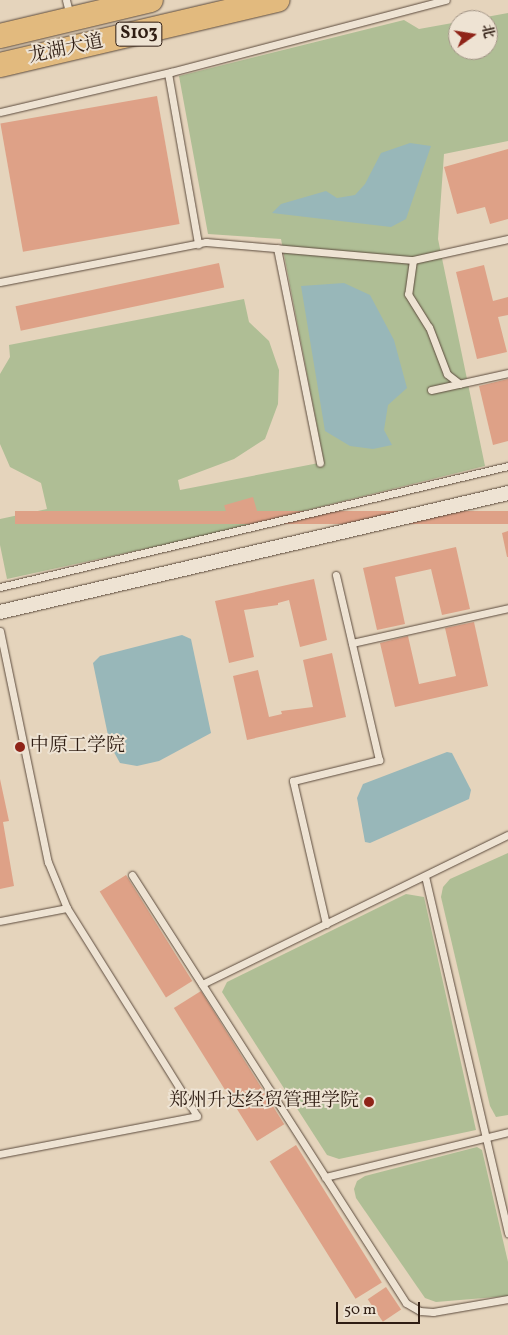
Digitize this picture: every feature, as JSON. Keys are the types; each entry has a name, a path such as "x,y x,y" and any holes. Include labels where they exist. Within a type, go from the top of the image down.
{"highway":[{"name":"龙湖大道","path":"0,36 69,9 151,0"},
{"name":"龙湖大道","path":"0,65 277,0"}],"street":[{"path":"0,612 508,493"}],"lane":[{"path":"0,112 168,72 446,0"},
{"path":"168,72 198,244"},
{"path":"0,282 198,244 277,248 413,260 508,239"},
{"path":"277,248 320,463"},
{"path":"413,260 408,294 429,328 447,374 460,384"},
{"path":"431,390 508,373"},
{"path":"0,587 508,466"},
{"path":"326,924 293,781 379,760 336,575"},
{"path":"352,643 508,608"},
{"path":"0,631 48,862 67,908 197,1116 0,1154"},
{"path":"202,984 508,835"},
{"path":"132,875 406,1303 420,1311 433,1312 508,1299"},
{"path":"425,876 508,1233"},
{"path":"0,921 67,908"},
{"path":"325,1177 508,1132"}],"green space":[{"path":"508,13 508,141 444,154 438,239 485,466 190,539 7,579 0,545 0,519 47,509 41,483 10,467 0,444 0,374 10,357 9,345 244,299 249,322 269,341 279,370 278,404 265,439 234,459 178,480 180,490 324,462 281,239 208,234 179,76 404,20 419,29 448,24 448,60 498,60 498,15"},
{"path":"508,853 508,1115 496,1117 490,1106 441,897 443,887 450,879"},
{"path":"406,894 424,897 476,1130 339,1159 327,1155 222,992 227,982"},
{"path":"477,1147 482,1150 508,1262 508,1296 436,1302 425,1298 356,1198 354,1189 357,1181 365,1176"}],"water":[{"path":"410,143 431,146 406,219 391,227 272,213 281,204 326,191 337,198 355,195 365,184 381,153"},
{"path":"344,283 370,295 394,340 407,388 388,405 384,430 392,445 373,449 350,446 325,431 301,286"},
{"path":"182,635 191,639 211,733 159,761 137,766 120,763 110,745 93,663 100,656"},
{"path":"447,752 452,753 471,790 469,799 370,843 365,842 357,798 363,784"}],"building":[{"path":"157,96 180,224 23,252 0,124"},
{"path":"508,149 508,219 490,224 485,207 457,214 444,167"},
{"path":"219,263 224,287 21,331 16,306"},
{"path":"484,265 493,301 508,297 508,315 498,317 507,352 477,359 456,272"},
{"path":"508,379 508,441 493,445 479,386"},
{"path":"253,497 257,511 228,520 224,505"},
{"path":"15,511 508,511 508,524 15,524"},
{"path":"508,531 508,557 507,557 502,533"},
{"path":"456,547 470,609 442,615 431,569 395,577 405,624 377,630 363,568"},
{"path":"314,579 327,640 300,647 289,600 278,603 278,605 244,610 254,657 229,663 215,601"},
{"path":"474,622 488,686 395,707 380,643 408,636 419,684 456,676 445,628"},
{"path":"332,653 346,717 247,740 233,676 258,670 269,717 282,714 281,711 313,707 303,660"},
{"path":"0,779 9,821 3,822 14,886 0,889"},
{"path":"126,875 192,981 166,997 100,891"},
{"path":"201,991 284,1124 257,1141 174,1008"},
{"path":"296,1145 382,1282 356,1299 270,1161"},
{"path":"386,1287 401,1309 383,1322 368,1299"}],"place":[{"name":"中原工学院","path":"20,747"},
{"name":"郑州升达经贸管理学院","path":"369,1102"}]}
